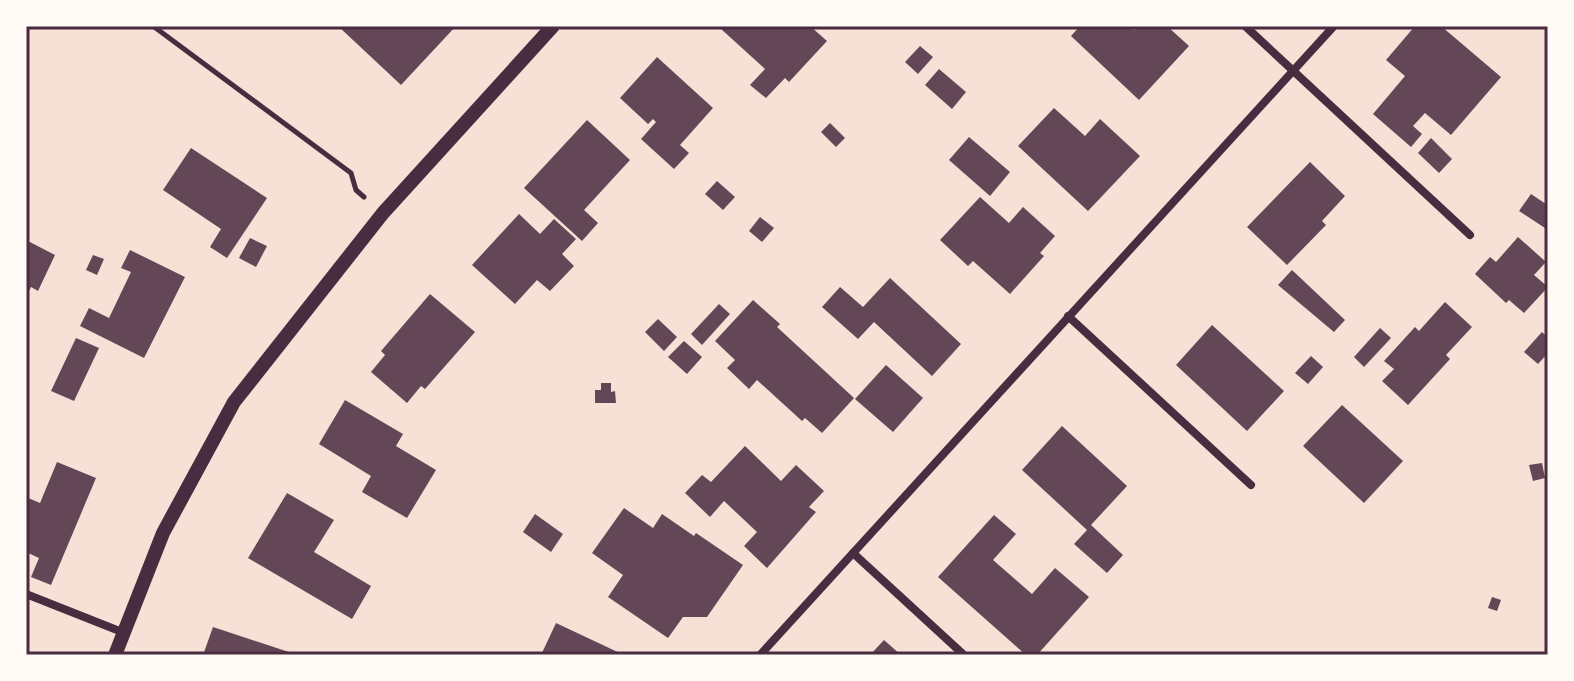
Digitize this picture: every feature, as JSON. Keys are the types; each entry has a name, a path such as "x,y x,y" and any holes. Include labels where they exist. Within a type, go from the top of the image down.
{"street":[{"path":"115,655 163,533 234,402 383,213 553,26"},
{"path":"1245,26 1470,235"},
{"path":"760,655 1334,26"},
{"path":"1068,316 1251,485"},
{"path":"853,553 964,655"},
{"path":"26,594 122,632"}],"path":[{"path":"153,26 351,173 356,190 383,213"}],"building":[{"path":"338,26 456,26 401,85"},
{"path":"810,26 827,41 789,82 785,78 766,98 750,85 765,69 720,28"},
{"path":"1080,26 1131,26 1134,30 1138,26 1167,26 1189,46 1139,100 1071,36"},
{"path":"1415,26 1441,26 1501,77 1451,135 1425,113 1413,126 1422,134 1411,147 1373,114 1405,76 1386,60"},
{"path":"920,46 933,57 918,74 905,62"},
{"path":"657,57 713,108 680,145 689,153 674,169 641,139 656,122 653,119 648,124 620,98"},
{"path":"939,69 966,92 952,109 925,85"},
{"path":"1054,108 1085,136 1100,119 1140,156 1088,211 1018,146"},
{"path":"587,120 630,160 584,210 598,223 582,241 524,188"},
{"path":"830,123 845,138 836,147 821,132"},
{"path":"969,137 1010,172 990,196 949,160"},
{"path":"1431,138 1452,159 1439,173 1418,153"},
{"path":"191,148 267,198 227,258 210,247 221,229 163,190"},
{"path":"1310,162 1345,196 1322,221 1326,225 1287,265 1247,227"},
{"path":"717,181 735,197 723,210 705,194"},
{"path":"1531,194 1546,204 1548,201 1548,230 1519,211"},
{"path":"980,197 1009,223 1023,207 1055,236 1040,253 1044,256 1010,294 973,261 968,266 940,240"},
{"path":"519,214 540,234 554,219 576,239 562,254 574,266 550,291 537,280 515,304 472,265"},
{"path":"760,217 774,228 762,242 749,231"},
{"path":"1518,237 1546,262 1534,275 1548,287 1524,313 1509,300 1506,303 1475,274 1490,257 1496,262"},
{"path":"250,238 267,246 256,267 239,258"},
{"path":"26,240 55,255 38,291 31,287 26,297"},
{"path":"130,250 185,277 144,358 80,326 89,308 109,318 131,272 121,268"},
{"path":"93,255 104,259 97,275 86,270"},
{"path":"1292,270 1345,320 1334,332 1278,285"},
{"path":"890,278 961,344 932,376 874,322 858,339 822,307 840,287 863,307"},
{"path":"430,294 475,332 425,389 421,386 407,403 371,372 385,355 381,351"},
{"path":"753,300 780,324 777,327 854,398 822,433 805,418 802,421 757,380 749,389 727,368 735,360 715,341"},
{"path":"1445,302 1472,327 1446,355 1450,359 1408,405 1382,381 1394,369 1384,361 1415,327 1419,331"},
{"path":"719,304 730,314 702,345 691,334"},
{"path":"658,319 677,337 664,351 645,332"},
{"path":"1212,325 1284,391 1247,431 1176,365"},
{"path":"1380,328 1391,338 1364,367 1354,357"},
{"path":"1542,332 1548,338 1548,353 1538,364 1524,352"},
{"path":"76,338 99,348 74,401 51,391"},
{"path":"684,341 702,357 687,374 668,357"},
{"path":"1311,356 1323,367 1308,384 1295,373"},
{"path":"886,365 923,398 893,432 855,399"},
{"path":"601,383 611,383 616,403 595,403 595,390 601,390"},
{"path":"345,400 403,434 396,446 436,470 407,518 362,492 371,476 319,444"},
{"path":"1342,405 1403,461 1364,503 1303,446"},
{"path":"1062,426 1127,486 1091,525 1123,555 1107,573 1074,544 1087,530 1022,470"},
{"path":"745,446 781,481 796,465 824,491 809,507 816,512 767,568 744,546 757,532 724,501 710,517 685,493 702,475 711,482"},
{"path":"57,462 96,478 51,585 31,577 39,558 26,552 26,497 40,503"},
{"path":"1542,463 1545,478 1533,481 1529,465"},
{"path":"287,493 334,520 314,552 371,586 352,619 248,558"},
{"path":"624,508 653,528 662,514 743,565 707,617 683,617 668,638 608,597 623,575 592,553"},
{"path":"535,514 563,534 551,552 523,532"},
{"path":"994,515 1016,534 993,560 1032,594 1055,568 1089,597 1037,655 1026,655 938,577"},
{"path":"1492,597 1501,600 1497,611 1488,608"},
{"path":"556,623 624,655 541,655"},
{"path":"213,627 295,654 295,655 203,655"},
{"path":"884,640 901,655 870,655"}]}
